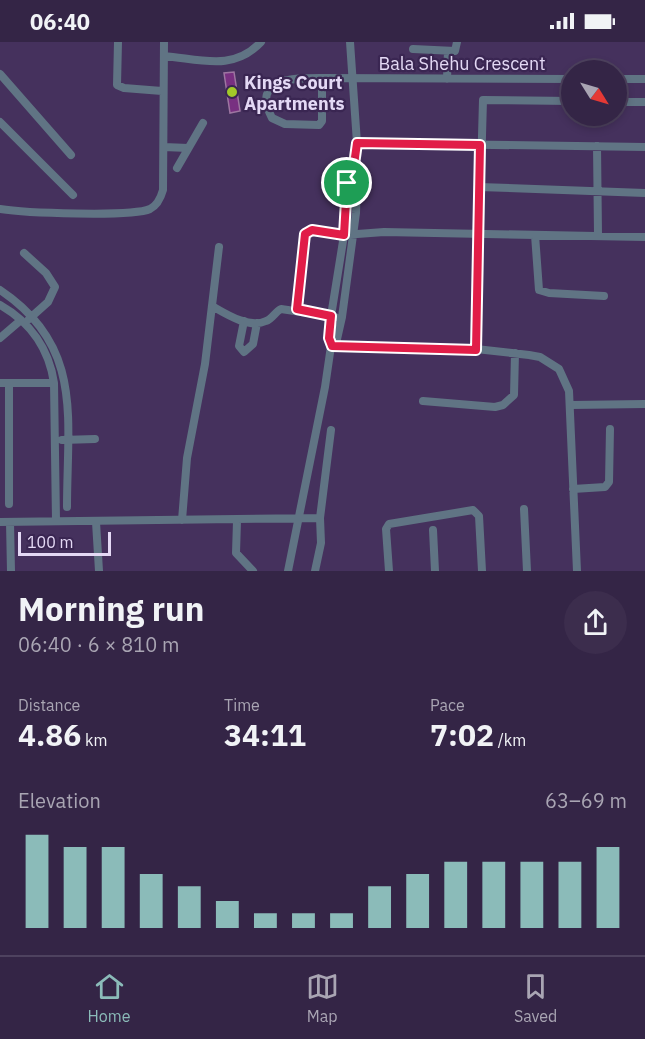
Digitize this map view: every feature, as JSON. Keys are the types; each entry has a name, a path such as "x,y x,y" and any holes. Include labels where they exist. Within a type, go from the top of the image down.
{"street":[{"path":"118,42 117,84 124,88 162,91"},
{"path":"0,209 58,213 151,208 161,197 163,190 164,42"},
{"path":"164,56 230,61 246,55 261,42"},
{"path":"288,571 332,346 337,339 342,317 354,234 357,191 353,172 357,143 350,42"},
{"path":"413,49 455,51 457,42"},
{"path":"447,79 448,51"},
{"path":"0,74 71,155"},
{"path":"322,78 322,121 319,125 285,124 272,118 268,101 273,85 283,79 322,78"},
{"name":"Bala Shehu Crescent","path":"322,78 561,80"},
{"path":"627,79 645,79"},
{"path":"476,350 481,105 486,98 561,101"},
{"path":"627,102 645,102"},
{"path":"0,122 73,195"},
{"path":"177,168 203,123"},
{"path":"357,143 645,147"},
{"path":"597,146 598,234"},
{"path":"164,147 188,148"},
{"path":"332,346 329,338 331,316 344,235 347,183 353,172"},
{"path":"479,188 645,193"},
{"path":"297,309 305,234 312,230 344,235 598,234 645,237"},
{"path":"535,235 539,290 549,293 604,296"},
{"path":"182,520 187,458 201,386 219,247"},
{"path":"0,338 33,316 48,302 55,287 46,273 24,253"},
{"path":"0,290 33,316 62,365 66,390 67,507"},
{"path":"0,305 23,322 48,356 54,383 56,521"},
{"path":"212,306 244,321 257,323 267,321 281,309 297,309 342,317"},
{"path":"244,321 239,346 244,352 253,344 257,323"},
{"path":"332,346 515,353 540,357 559,369 566,381 571,405 577,571"},
{"path":"423,401 495,407 503,405 514,395 515,353"},
{"path":"9,504 4,383 54,383"},
{"path":"571,405 645,404"},
{"path":"573,489 605,487 609,483 610,429"},
{"path":"315,571 321,543 320,518 331,430"},
{"path":"56,441 95,439"},
{"path":"524,509 527,571"},
{"path":"389,571 386,529 389,524 473,510 479,516 482,571"},
{"path":"0,522 237,521 320,518"},
{"path":"237,521 236,553 253,571"},
{"path":"10,522 11,571"},
{"path":"96,522 99,571"},
{"path":"432,530 435,571"}],"building":[{"name":"Kings Court Apartments","path":"234,72 240,111 230,113 224,73"}],"place":[{"name":"Kings Court Apartments","path":"232,92"}],"route":[{"path":"357,143 480,145 476,350 332,346 329,338 331,316 297,309 304,236 312,230 344,235 347,183 353,172 357,143"}]}
